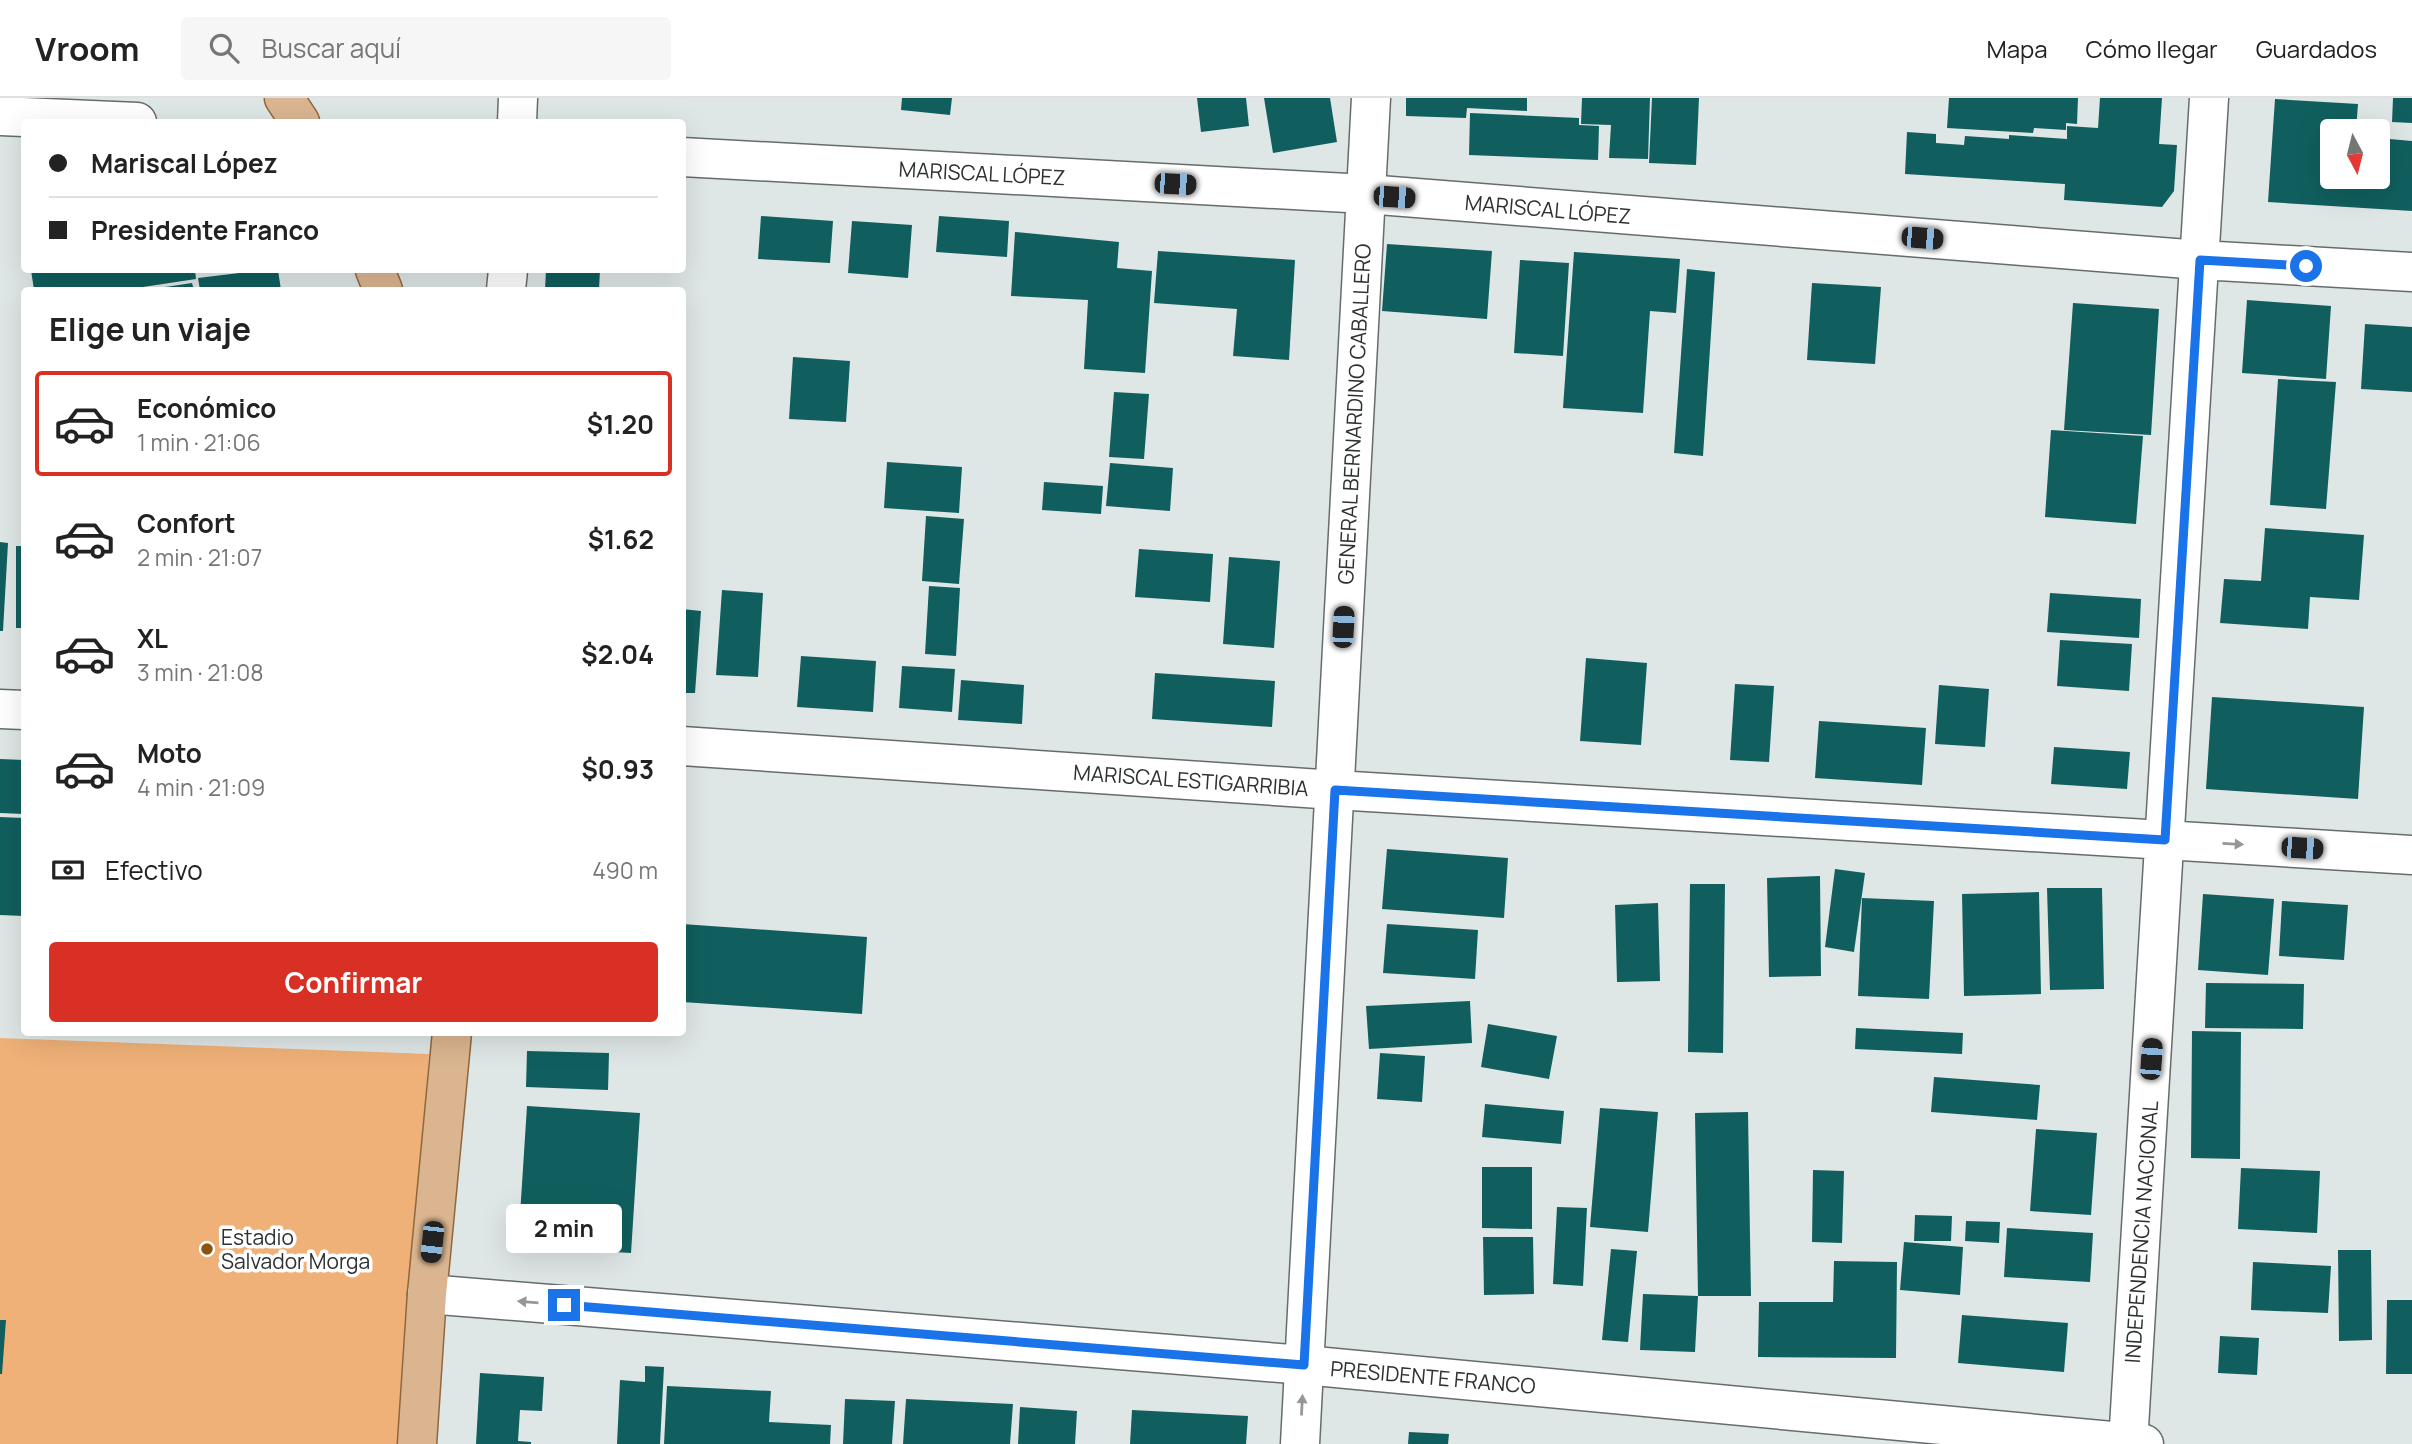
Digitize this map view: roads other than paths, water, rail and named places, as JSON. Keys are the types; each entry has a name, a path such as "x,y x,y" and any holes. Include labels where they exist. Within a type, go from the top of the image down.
{"main road":[{"path":"285,98 298,119"},
{"path":"417,1444 427,1294 452,1036"}],"street":[{"path":"517,119 518,98"},
{"name":"GENERAL BERNARDINO CABALLERO","path":"1300,1444 1371,98"},
{"name":"INDEPENDENCIA NACIONAL","path":"2133,1444 2165,840 2209,98"},
{"path":"0,116 69,119"},
{"name":"MARISCAL LÓPEZ","path":"686,157 1366,194 2200,260 2412,272"},
{"path":"0,709 21,710"},
{"name":"MARISCAL ESTIGARRIBIA","path":"686,746 1335,790 2412,855"},
{"name":"PRESIDENTE FRANCO","path":"427,1294 1304,1365 2133,1444"}],"place":[{"name":"Estadio Salvador Morga","path":"207,1249"}]}
